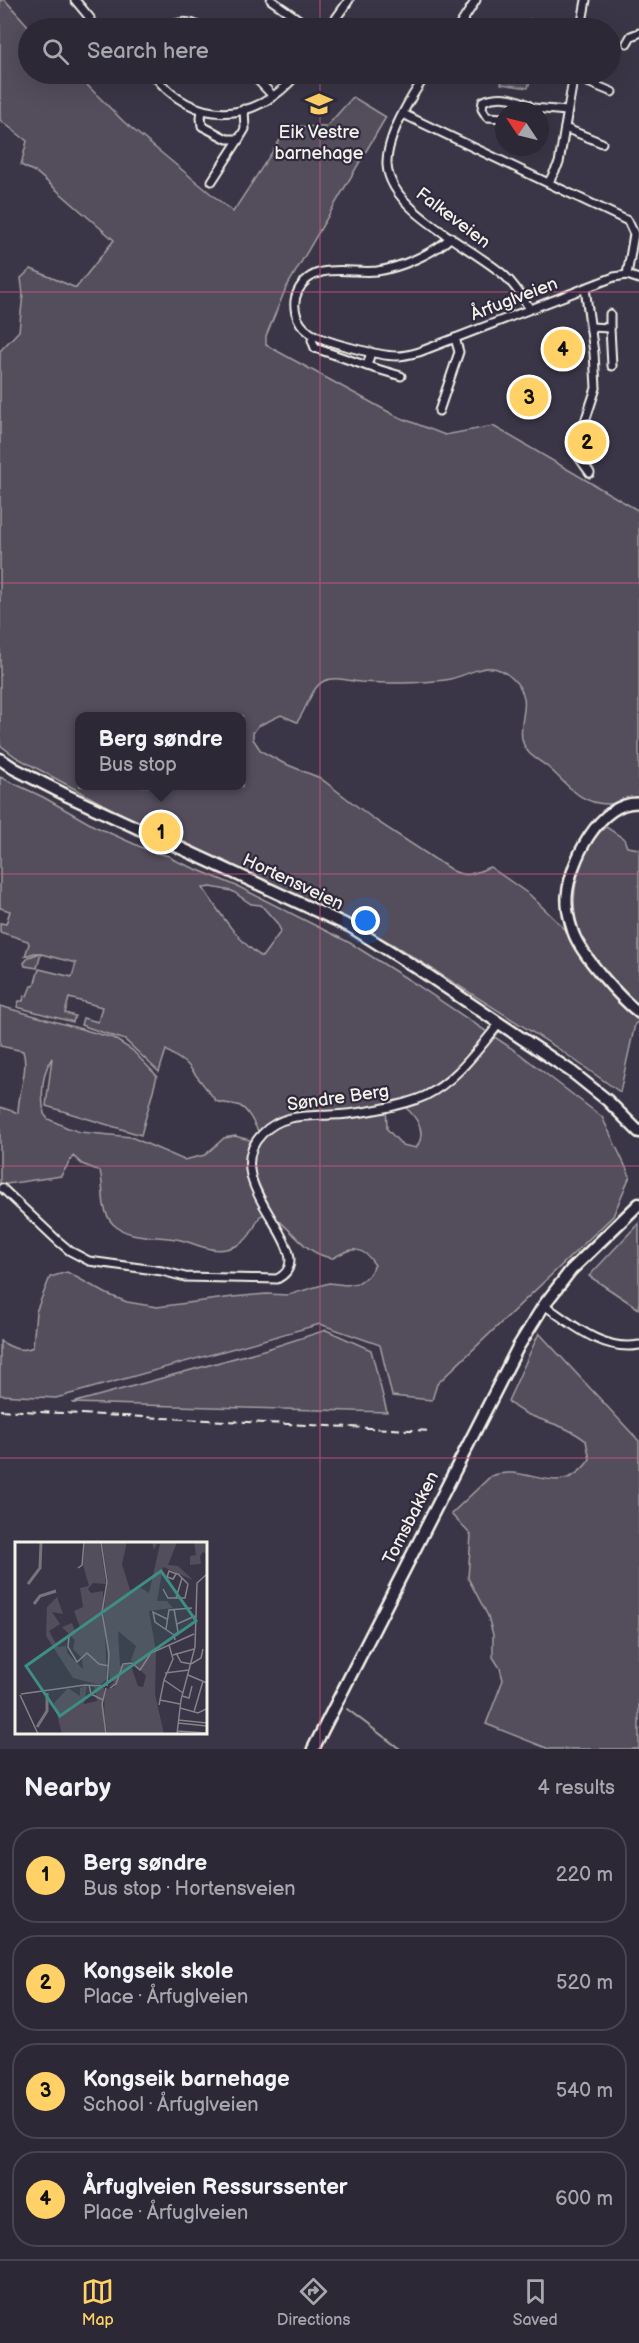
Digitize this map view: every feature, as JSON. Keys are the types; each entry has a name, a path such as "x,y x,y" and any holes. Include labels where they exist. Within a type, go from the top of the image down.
{"main road":[{"name":"Hortensveien","path":"0,759 68,796 351,927 392,951 585,1082 639,1132"},
{"path":"639,803 616,807 597,824 575,865 568,888 567,906 568,916 578,942 617,993 639,1013"},
{"name":"Tomsbakken","path":"314,1749 502,1375 544,1305 583,1257 638,1204"}],"street":[{"path":"75,0 90,18"},
{"path":"271,0 297,18"},
{"path":"336,18 349,0"},
{"path":"464,18 476,0"},
{"path":"583,18 586,0"},
{"path":"627,44 631,36 639,33"},
{"path":"163,84 179,100 202,110 220,113 244,109 273,96 288,84"},
{"path":"262,84 273,96"},
{"name":"Falkeveien","path":"420,84 410,100 390,146 387,167 389,177 405,203 504,275 530,309"},
{"path":"549,182 559,163 572,84"},
{"path":"594,84 612,92"},
{"path":"495,117 487,117 482,109 483,100 495,96 525,102"},
{"path":"212,181 245,129 244,109"},
{"path":"549,109 567,111"},
{"path":"202,110 202,126 227,140 239,139"},
{"path":"404,114 628,221 634,234 627,276 639,279"},
{"path":"565,128 602,143"},
{"path":"402,376 315,348 312,340 314,335 302,326 295,308 298,290 307,279 322,271 362,272 389,268 435,250 451,237"},
{"name":"Årfuglveien","path":"314,335 371,352 401,356 455,338 585,288 627,276"},
{"name":"Årfuglveien","path":"585,288 596,388 575,452 590,473"},
{"path":"610,314 612,366"},
{"path":"591,327 610,328"},
{"name":"Årfuglveien","path":"439,411 459,352 455,338"},
{"path":"367,366 371,352"},
{"name":"Søndre Berg","path":"2,1188 57,1240 89,1262 162,1271 185,1277 278,1279 285,1276 291,1261 290,1252 253,1184 249,1168 253,1145 261,1135 269,1128 295,1117 366,1110 426,1096 451,1079 500,1023"},
{"path":"544,1305 602,1342 615,1346 639,1345"}],"shaded area":[{"path":"0,0 5,0 21,18 18,18 18,84 86,84 124,122 233,212 289,126 326,127 353,97 386,117 286,288 266,336 266,345 396,416 445,435 493,426 639,511 639,799 608,804 590,801 575,792 532,756 522,739 523,694 513,679 497,669 482,668 447,680 415,683 375,683 337,679 324,681 312,694 297,722 281,715 258,726 253,733 253,739 261,751 320,778 375,820 453,871 467,874 490,867 530,895 570,934 580,933 574,906 577,876 588,848 596,836 606,827 624,839 627,847 639,849 639,1021 635,1024 620,1092 556,1047 394,945 325,908 188,846 172,833 132,820 77,790 246,790 246,712 75,712 75,789 16,757 0,745 0,351 19,331 23,294 21,278 31,269 76,288 114,240 37,173 21,165 27,141 0,120"},
{"path":"501,84 529,84 528,88"},
{"path":"0,777 43,797 94,826 239,887 350,943 520,1054 602,1117 630,1176 613,1216 437,1384 432,1400 392,1396 380,1345 320,1324 56,1398 0,1395 0,1341 20,1349 33,1347 36,1312 50,1277 67,1272 127,1302 157,1307 233,1297 288,1295 329,1283 346,1285 358,1283 368,1276 375,1265 361,1251 351,1250 333,1258 313,1251 268,1213 260,1216 246,1239 238,1245 221,1250 176,1239 127,1233 113,1224 106,1212 100,1171 82,1164 73,1156 61,1176 0,1185 0,1107 18,1113 25,1058 23,1051 0,1046 0,1006 113,1038 132,1050 157,1076 141,1135 46,1106 52,1058 46,1071 42,1099 44,1114 48,1119 80,1132 131,1137 184,1160 205,1155 224,1138 235,1136 257,1142 262,1138 244,1108 216,1101 188,1065 166,1050 159,1072 125,1040 81,1025 83,1018 98,1022 102,1007 69,998 65,1013 75,1016 73,1022 17,1007 19,1001 23,1001 24,996 27,996 31,986 34,986 39,969 72,977 76,963 41,954 37,968 25,966 24,963 29,957 40,953 25,956 28,941 0,932 0,923 6,924 10,911 0,908","holes":["211,887 232,891 251,904 261,905 277,923 281,931 262,957 244,943 222,916 203,888","397,1100 413,1115 420,1128 420,1141 416,1148 402,1145 387,1129 386,1103"]},
{"path":"639,1223 639,1309 589,1276"},
{"path":"326,1330 371,1350 387,1412 72,1403 267,1349"},
{"path":"539,1333 639,1441 639,1749 549,1749 486,1724 503,1680 500,1668 493,1657 493,1635 488,1616 468,1578 471,1535 451,1514 491,1476 505,1473 555,1480 567,1478 579,1472 590,1459 586,1441 566,1429 524,1413 508,1401"}],"waterway":[{"path":"347,1709 400,1749"}],"railway":[{"path":"0,1410 431,1431"}],"place":[{"name":"Eik Vestre barnehage","path":"319,104"},
{"name":"Årfuglveien Ressurssenter","path":"563,349"},
{"name":"Kongseik barnehage","path":"529,397"},
{"name":"Kongseik skole","path":"587,442"},
{"name":"Berg søndre","path":"161,832"}]}
